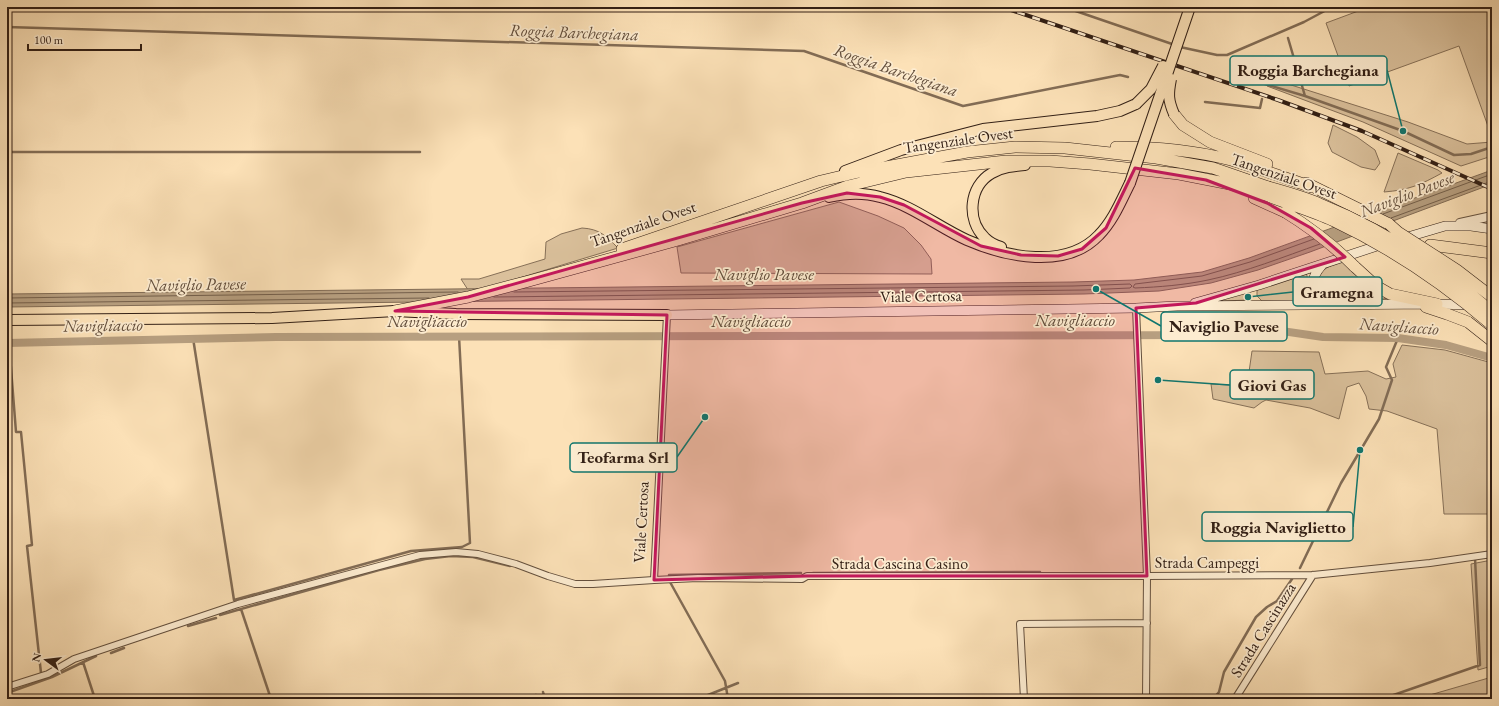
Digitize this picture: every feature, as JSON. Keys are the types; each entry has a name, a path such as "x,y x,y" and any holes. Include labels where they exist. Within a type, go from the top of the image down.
{"highway":[{"path":"1174,114 1183,125 1210,142 1280,169 1430,245 1492,253"},
{"name":"Tangenziale Ovest","path":"528,281 821,180 967,152 1015,147 1065,148 1156,158 1206,167 1267,191 1333,221 1398,256 1462,299 1492,325"},
{"path":"1065,148 1136,147 1184,150 1230,160 1312,186"},
{"name":"Tangenziale Ovest","path":"395,311 468,298 678,240 802,203 848,186 906,172 1006,162 1050,161 1179,174 1267,191 1320,204 1403,246 1475,297 1492,312"},
{"path":"1206,180 1247,195 1285,212 1312,228 1337,248 1376,286 1390,294 1437,304"},
{"path":"1389,224 1398,232 1457,270 1492,297"},
{"path":"1415,304 1468,322 1492,341"}],"main road":[{"path":"821,180 901,150 953,136 983,129 1097,116 1120,111 1136,104 1151,89 1159,76 1190,7"},
{"path":"1174,114 1170,105 1168,92 1190,7"},
{"path":"802,203 847,193 880,196 904,205 981,246 998,251 1021,255 1058,256 1082,249 1106,228 1130,183 1190,7"},
{"path":"1021,255 991,242 985,238 976,226 972,208 974,197 979,185 990,174 999,169 1008,167 1026,165 1090,164"},
{"path":"1177,306 1220,296 1445,226 1492,228"},
{"path":"1322,265 1313,277 1312,287 1318,299 1333,305"},
{"path":"1177,306 1437,304 1492,307"},
{"name":"Viale Certosa","path":"666,319 1177,306"},
{"path":"7,320 272,318 395,311 666,319"}],"street":[{"path":"1445,226 1492,216"},
{"name":"Strada Campeggi","path":"1136,308 1147,576 1313,575 1430,563 1492,554"},
{"name":"Viale Certosa","path":"654,580 666,319"},
{"name":"Strada Cascina Casino","path":"7,687 48,674 74,659 238,604 420,555 456,552 478,554 516,564 575,584 739,578 802,579 807,576 1147,576"},
{"name":"Strada Cascinazza","path":"1235,699 1313,575"},
{"path":"1146,699 1147,576"},
{"path":"1024,699 1020,624 1146,623"}],"highlighted area":[{"path":"1135,168 1206,180 1267,203 1311,228 1345,257 1196,303 1136,308 1147,576 807,576 654,580 667,315 395,311 468,297 802,203 847,193 880,197 904,205 981,246 1021,255 1058,256 1082,249 1106,228"}],"shaded area":[{"path":"1369,7 1492,7 1492,127 1489,129 1459,46 1349,86 1326,23"},
{"path":"1269,78 1408,122 1467,144 1492,142 1492,156 1461,166 1363,122 1267,86"},
{"path":"1333,125 1357,137 1375,150 1380,163 1375,170 1361,167 1332,152 1328,143"},
{"path":"1398,153 1442,173 1414,186 1401,190 1384,192"},
{"path":"839,202 878,216 904,228 921,245 931,259 932,274 681,273 677,247"},
{"path":"582,228 594,230 602,234 618,248 470,293 461,279 479,279 545,259 546,242 561,234"},
{"path":"1344,261 1392,298 1347,301 1325,296 1319,289 1318,280 1322,272 1332,265"},
{"path":"1306,273 1308,291 1312,301 1262,301 1257,296 1257,289"},
{"path":"1249,290 1249,300 1221,301 1221,299"},
{"path":"1402,345 1445,350 1492,363 1492,514 1444,514 1437,429 1387,411 1369,409 1366,396 1359,383 1347,387 1339,419 1310,408 1266,400 1254,408 1213,399 1211,384 1247,386 1252,351 1319,352 1325,374 1368,371 1386,379 1396,377 1393,364"},
{"path":"1492,560 1492,666 1478,670 1471,564"},
{"path":"1492,677 1492,699 1416,699"}],"water":[{"path":"1492,170 1492,184 1310,252 1258,270 1211,283 1159,291 1084,294 7,307 7,294 1073,282 1134,280 1202,272 1249,258"}],"waterway":[{"path":"1064,7 1175,45"},
{"path":"1180,47 1217,55 1227,55 1304,22 1332,7"},
{"name":"Roggia Barchegiana","path":"7,27 804,51 963,106 1120,75 1128,77"},
{"path":"1288,38 1305,96"},
{"name":"Roggia Barchegiana","path":"1265,84 1305,96 1403,131 1454,155 1471,154 1492,147"},
{"name":"Roggia Barchegiana","path":"1205,102 1260,108 1262,99"},
{"path":"7,152 420,152"},
{"name":"Navigliaccio","path":"7,343 276,337 1198,335 1261,328 1323,337 1398,338 1446,345 1492,358"},
{"path":"193,338 234,600 411,551 462,547 470,543 459,336"},
{"path":"1300,568 1341,483 1379,419 1392,380 1386,367 1398,338"},
{"path":"9,343 16,432 21,432 32,545 27,546 41,673"},
{"path":"220,615 379,570 425,559 451,556 473,557 510,566"},
{"path":"1382,699 1480,665 1475,558"},
{"path":"813,573 1040,572"},
{"path":"669,575 801,573"},
{"path":"1213,699 1219,692 1224,672 1256,617 1267,607 1277,601 1292,579"},
{"path":"670,582 725,681 728,699"},
{"path":"241,609 271,699"},
{"path":"188,626 216,618"},
{"path":"111,653 124,648"},
{"path":"7,693 52,677 96,656"},
{"path":"83,662 95,699"},
{"path":"698,699 738,683"},
{"path":"543,692 545,699"},
{"path":"519,699 536,695"}],"railway":[{"path":"1002,7 1278,100 1362,131 1492,189"}],"place":[{"name":"Roggia Barchegiana","path":"1403,131"},
{"name":"Naviglio Pavese","path":"1096,289"},
{"name":"Gramegna","path":"1248,297"},
{"name":"Giovi Gas","path":"1158,380"},
{"name":"Teofarma Srl","path":"705,417"},
{"name":"Roggia Naviglietto","path":"1360,450"}]}
